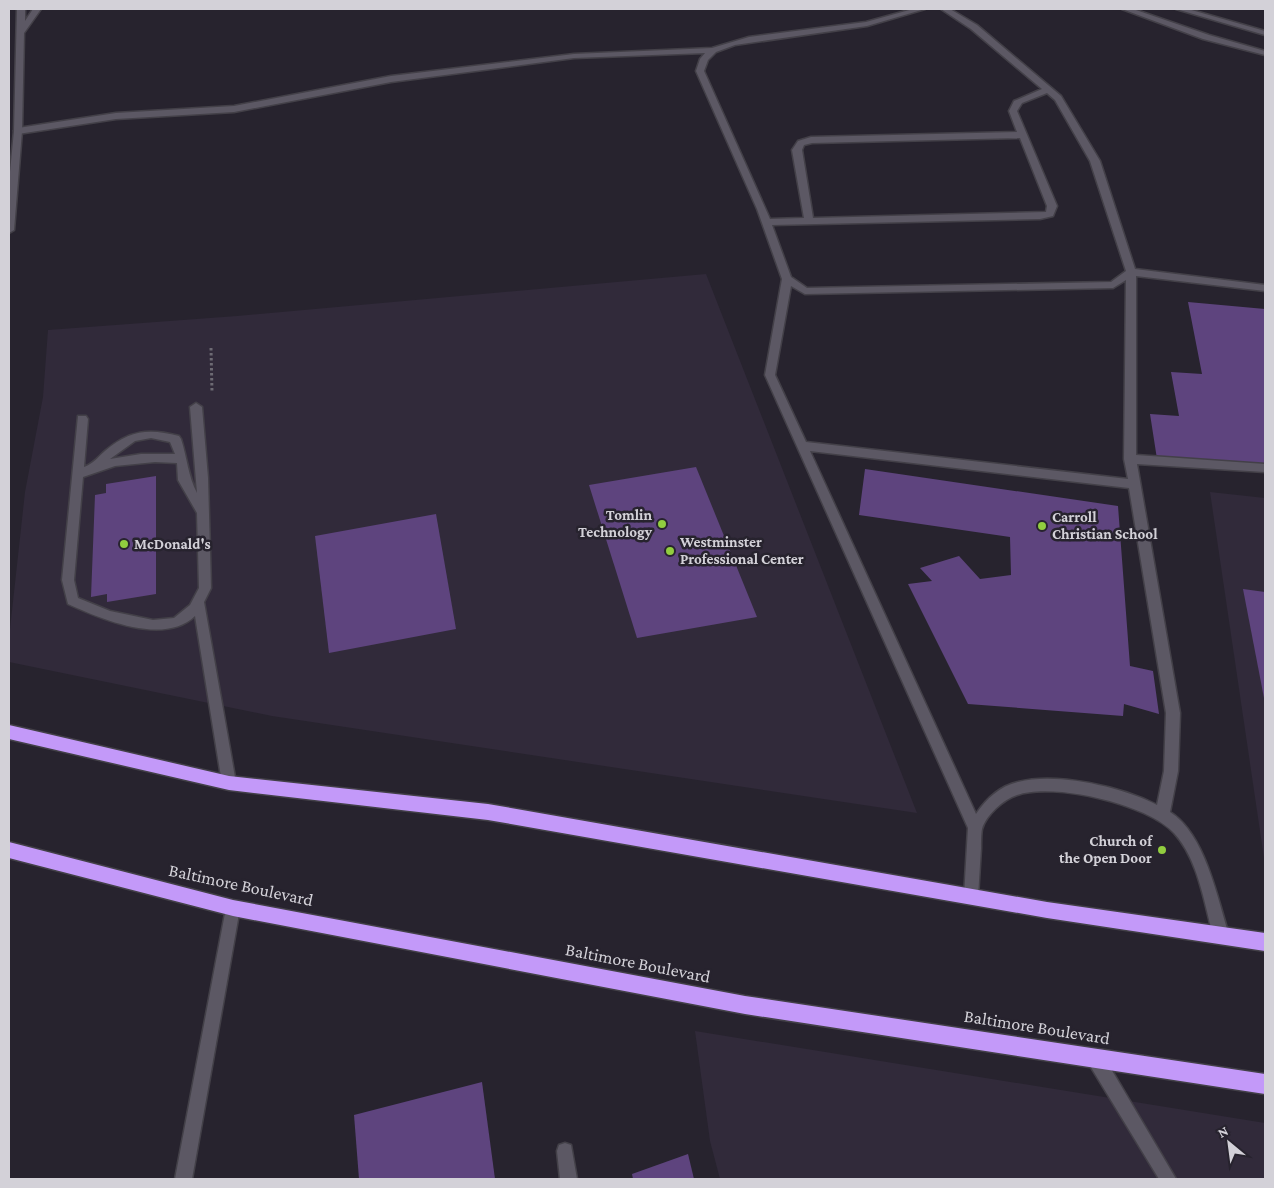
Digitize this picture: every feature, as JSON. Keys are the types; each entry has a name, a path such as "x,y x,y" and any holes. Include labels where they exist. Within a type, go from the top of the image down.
{"highway":[{"path":"9,732 229,783 488,812 971,897 1265,942"},
{"name":"Baltimore Boulevard","path":"9,850 233,908 744,1005 1265,1084"}],"street":[{"path":"9,230 12,168 18,131 21,9"},
{"path":"21,32 37,9"},
{"path":"18,131 116,116 234,109 391,79 574,56 713,50 749,39 867,24 921,9"},
{"path":"945,9 974,28 1058,98 1095,161 1131,272 1130,458 1173,713 1171,771 1163,813"},
{"path":"1126,9 1198,34 1265,53"},
{"path":"1180,9 1265,33"},
{"path":"713,50 704,59 700,71 766,222 787,279 770,375 975,828"},
{"path":"766,222 1040,216 1050,214 1052,206 1013,111 1018,101 1048,90"},
{"path":"808,221 797,150 800,143 811,140 1023,135"},
{"path":"787,279 805,291 825,291 1113,285 1131,272 1265,288"},
{"path":"196,407 202,478 205,588 199,604 229,783"},
{"path":"82,419 68,580 72,601 90,610 150,625 177,622 199,604"},
{"path":"77,476 96,466 122,442 144,435 162,434 175,440 182,459 184,480 202,512"},
{"path":"802,446 1134,484"},
{"path":"96,466 128,459 161,457 182,459"},
{"path":"1130,458 1265,468"},
{"path":"971,897 975,828 984,810 1005,794 1018,788 1080,790 1132,800 1163,813 1179,828 1198,862 1221,935"},
{"path":"183,1179 233,908"},
{"path":"1095,1058 1168,1179"},
{"path":"565,1151 569,1179"}],"shaded area":[{"path":"706,274 917,813 272,716 9,662 9,638 25,492 43,397 48,330 237,316"},
{"path":"1210,492 1265,498 1265,865"},
{"path":"695,1031 1265,1123 1265,1179 720,1179 710,1141"}],"building":[{"path":"1188,302 1265,309 1265,469 1157,459 1150,414 1179,416 1171,372 1202,374"},
{"name":"Westminster Professional Center","path":"696,467 757,617 637,638 589,485"},
{"path":"865,469 1118,506 1130,666 1153,671 1159,714 1124,704 1123,716 968,704 908,584 932,581 920,568 959,556 980,579 1011,575 1010,537 859,515"},
{"name":"McDonald's","path":"156,476 156,594 107,602 107,594 91,597 95,495 106,493 106,484"},
{"path":"436,514 456,629 329,653 315,536"},
{"path":"1243,589 1265,592 1265,698 1264,698"},
{"path":"482,1082 495,1179 359,1179 354,1115"},
{"path":"688,1154 694,1179 633,1179 632,1174"}],"place":[{"name":"Tomlin Technology","path":"662,524"},
{"name":"Carroll Christian School","path":"1042,526"},
{"name":"McDonald's","path":"124,544"},
{"name":"Westminster Professional Center","path":"670,551"},
{"name":"Church of the Open Door","path":"1162,850"}]}
